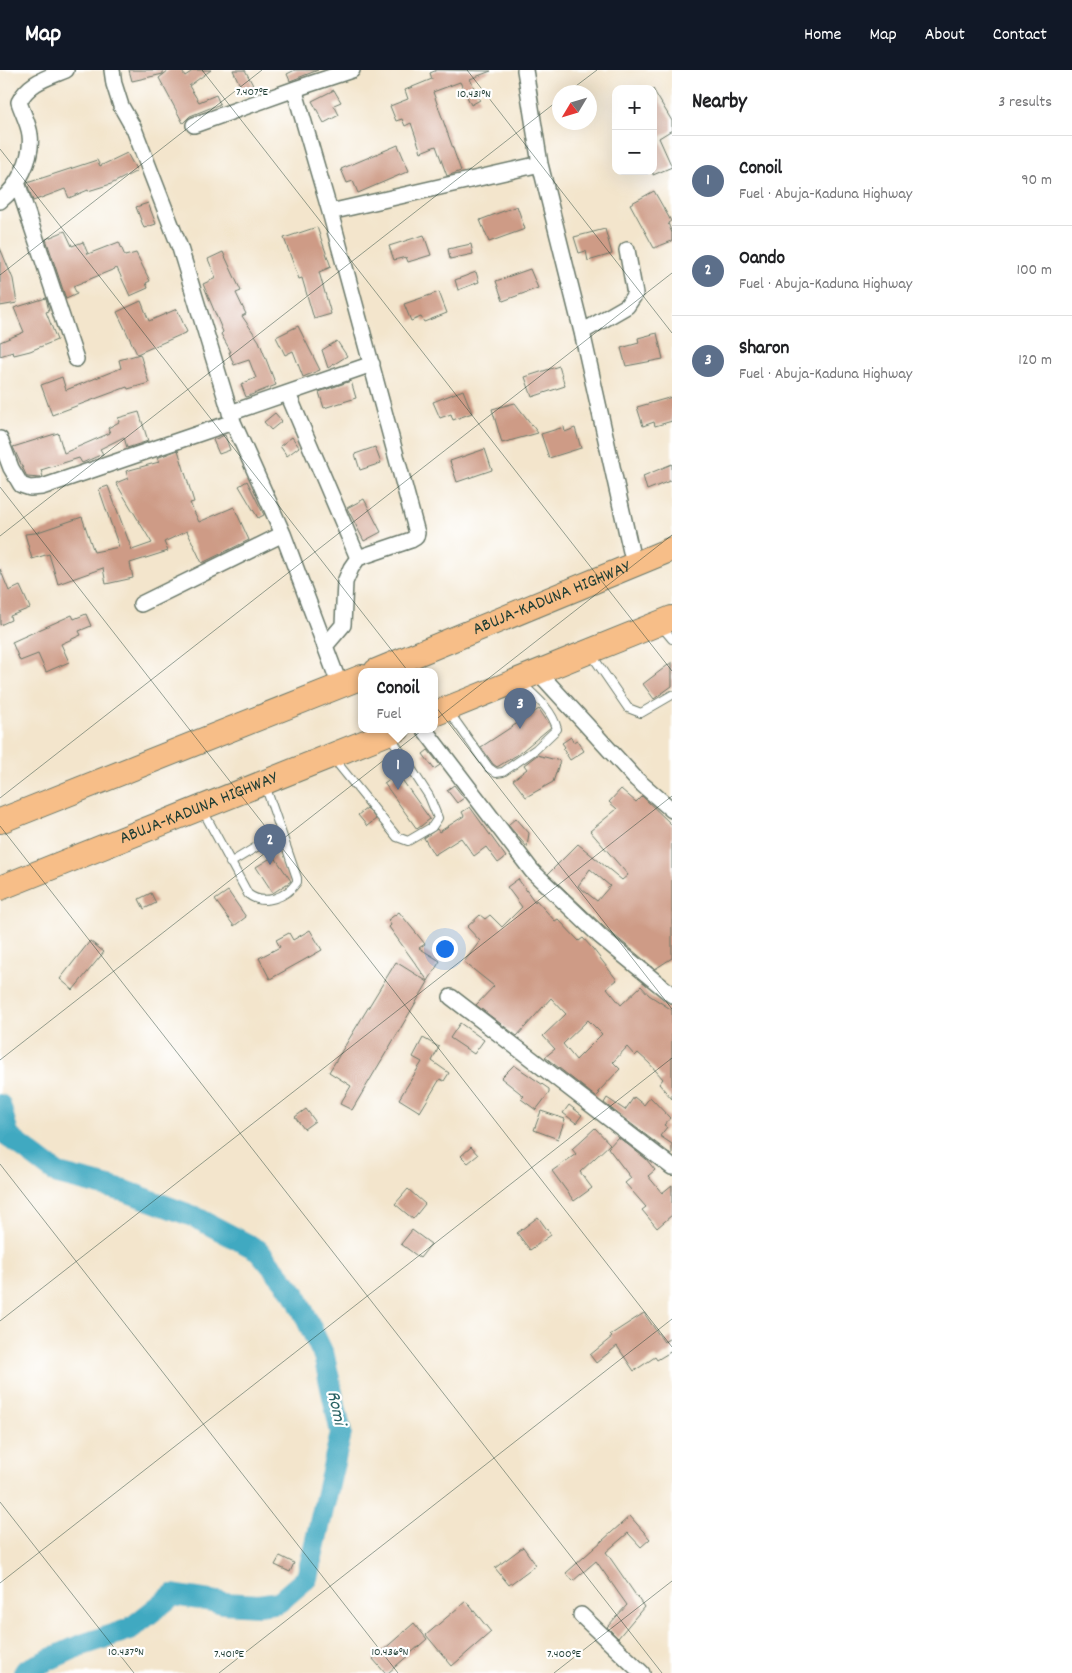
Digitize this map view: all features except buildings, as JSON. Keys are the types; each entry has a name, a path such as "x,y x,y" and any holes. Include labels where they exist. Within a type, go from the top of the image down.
{"highway":[{"name":"ABUJA-KADUNA HIGHWAY","path":"383,668 672,550"},
{"path":"441,712 590,652 668,627"},
{"path":"0,821 351,682"},
{"name":"ABUJA-KADUNA HIGHWAY","path":"0,888 388,733"}],"street":[{"path":"0,201 17,182 30,153 30,134 19,102 24,92 34,83 66,70"},
{"path":"112,70 121,106 134,129 180,248 232,418 284,534 326,644 351,682"},
{"path":"194,125 352,70"},
{"path":"525,70 540,164 582,332 634,565"},
{"path":"298,88 296,96 330,212 417,532 416,537 411,540 358,558 351,568 346,582 343,625 326,644"},
{"path":"330,212 540,164"},
{"path":"17,182 76,359"},
{"path":"582,332 627,306 635,294 627,250"},
{"path":"0,440 11,468 21,485 30,488 42,488 372,364"},
{"path":"288,394 358,558"},
{"path":"140,604 284,534"},
{"path":"529,677 672,810"},
{"path":"427,733 532,871 600,936 672,995"},
{"path":"451,997 602,1116 672,1168"},
{"path":"581,1615 642,1673"}],"lane":[{"path":"590,652 628,708 641,713 672,694"},
{"path":"441,712 489,768 496,772 503,772 536,749 557,729 555,720 544,706 529,677"},
{"path":"331,756 397,837 408,841 432,827 438,818 429,796 394,733"},
{"path":"201,808 248,894 256,901 269,900 290,890 297,882 297,878 264,782"},
{"path":"230,863 281,832"}],"waterway":[{"name":"Romi","path":"0,1105 9,1137 58,1174 128,1192 195,1217 258,1250 295,1294 324,1356 341,1433 307,1578 279,1602 259,1605 224,1603 173,1595 130,1629 79,1646 26,1670 24,1673"}],"place":[{"name":"Sharon","path":"520,729"},
{"name":"Conoil","path":"398,790"},
{"name":"Oando","path":"270,865"}]}
